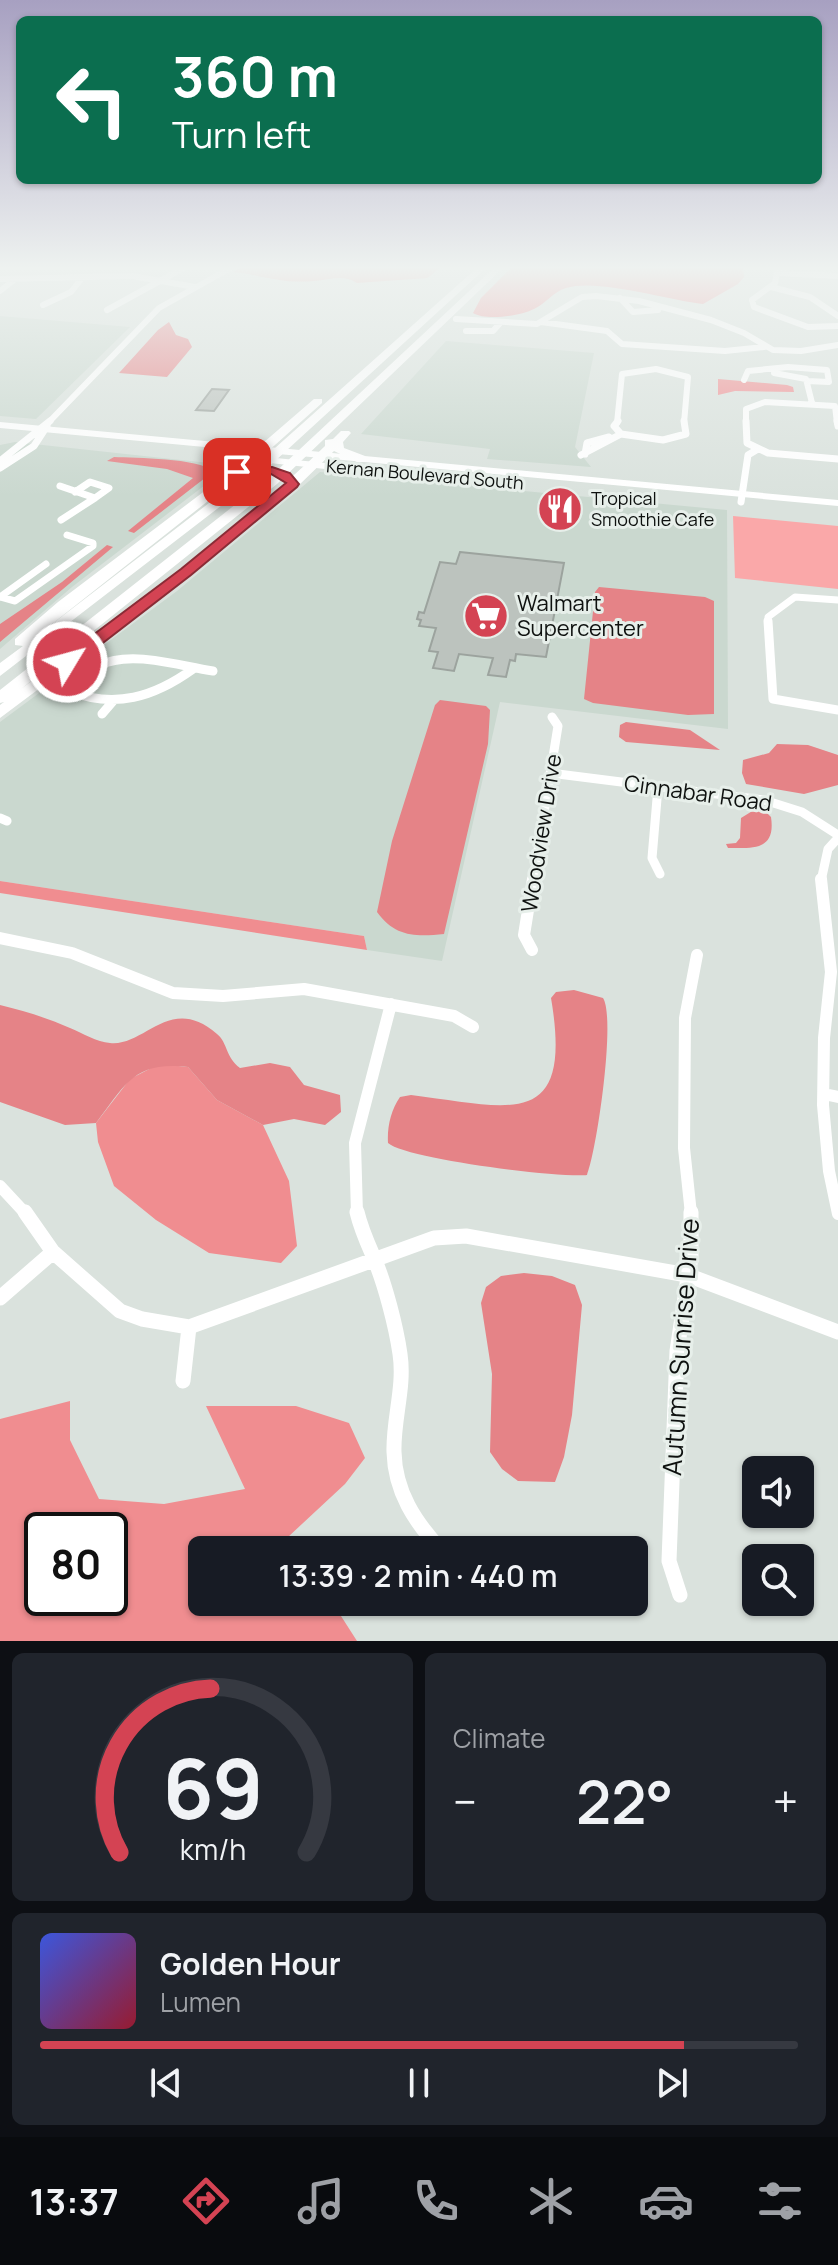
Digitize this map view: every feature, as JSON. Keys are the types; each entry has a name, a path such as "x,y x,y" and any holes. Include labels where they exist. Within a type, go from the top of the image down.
{"highway":[{"path":"0,671 242,475 251,459 384,343"},
{"path":"0,661 53,612 300,433 401,343"},
{"path":"0,698 330,438 425,343"},
{"path":"391,388 434,343"},
{"path":"286,429 289,437 301,443 319,444 353,426"},
{"path":"330,438 339,450 361,459"},
{"path":"0,713 186,572 293,484 317,460 330,438"},
{"path":"210,455 236,464 242,475"},
{"path":"242,475 272,471 286,476 293,484"},
{"path":"0,681 44,637"}],"main road":[{"path":"0,425 40,432 264,449 317,460"},
{"path":"0,435 40,432"},
{"name":"Kernan Boulevard South","path":"40,432 251,459 361,459 547,475 838,511"},
{"name":"Kernan Boulevard South","path":"317,460 741,498 838,503"}],"street":[{"path":"0,468 19,458 126,343"},
{"path":"620,343 725,351 764,347 791,351 838,345"},
{"path":"758,343 764,347"},
{"path":"788,367 827,370 829,382 807,381 790,374 748,371 788,367"},
{"path":"617,435 605,442 604,448 586,453 587,443 591,440 617,435 668,440 683,437 686,434 688,377 675,371 635,368 622,374 618,421 614,426 617,435"},
{"path":"744,380 748,371"},
{"path":"807,381 812,403"},
{"path":"838,426 835,406 765,402 746,409 747,443 758,449 768,453 838,459"},
{"path":"0,461 40,432"},
{"path":"741,498 740,484 748,471 748,455 758,449"},
{"path":"61,520 109,488 90,482 75,492"},
{"path":"60,486 95,498"},
{"path":"0,597 15,601 93,546 93,543 67,535"},
{"path":"35,561 61,568"},
{"path":"0,597 46,564"},
{"path":"838,600 795,597 769,613 768,617 773,699 838,710"},
{"path":"193,669 175,683 133,701 69,691 73,683 106,660 213,671"},
{"path":"102,714 114,700"},
{"name":"Woodview Drive","path":"532,950 524,935 558,726 552,717"},
{"name":"Cinnabar Road","path":"550,773 780,804 802,812 838,836"},
{"path":"658,787 652,858 660,874"},
{"path":"838,836 823,854 821,874 835,972 824,1035 831,1096 829,1166 838,1214"},
{"path":"0,938 72,953 173,993 223,996 304,989 454,1016 473,1027"},
{"name":"Autumn Sunrise Drive","path":"680,1595 669,1561 677,1351 691,1257 692,1222 684,1148 685,1018 697,955"},
{"path":"391,1004 355,1143 355,1204 361,1231 375,1260 400,1354 401,1399 394,1452 401,1494 428,1536"},
{"path":"0,1186 22,1208 53,1252 120,1311 142,1319 189,1327 434,1238 466,1236 687,1275 838,1332"},
{"path":"0,1298 53,1252"},
{"path":"183,1381 189,1327"}],"shaded area":[{"path":"0,343 114,343 36,419 0,416"},
{"path":"147,343 190,343 192,347 167,377 119,373"},
{"path":"445,343 594,353 575,447 591,467 487,459 490,449 361,434"},
{"path":"718,379 787,385 793,387 794,392 735,391 718,395"},
{"path":"15,442 218,464 222,472 72,587 0,649 0,445"},
{"path":"114,457 181,461 214,471 134,533 128,531 193,478 167,469 107,461"},
{"path":"320,472 727,510 728,729 500,702 442,961 367,950 364,936 0,881 0,722 177,591"},
{"path":"733,516 838,526 838,589 735,578"},
{"path":"107,545 113,547 0,642 0,624 62,582"},
{"path":"599,587 705,597 714,601 714,714 688,715 593,703 584,699 595,592"},
{"path":"440,700 486,706 490,710 488,744 444,934 415,935 399,931 377,912 392,841 435,705"},
{"path":"626,722 690,730 720,750 626,742 619,737 620,725"},
{"path":"777,744 808,745 838,755 838,785 804,794 746,784 742,773 743,760 769,753"},
{"path":"754,810 765,811 771,817 772,828 766,842 754,847 728,848 726,844 736,843 740,838 741,818"},
{"path":"0,881 364,936 367,950 0,893"},
{"path":"574,990 603,998 606,1010 604,1085 587,1175 546,1174 451,1161 388,1143 390,1119 400,1097 411,1095 504,1105 526,1102 543,1091 553,1072 556,1041 551,998 556,992"},
{"path":"0,1005 110,1043 135,1038 172,1020 200,1023 221,1038 240,1068 270,1063 290,1067 304,1085 340,1095 341,1112 325,1125 294,1119 263,1125 217,1100 188,1067 170,1066 155,1068 133,1078 96,1123 65,1125 0,1102"},
{"path":"159,1064 188,1067 217,1100 263,1125 289,1181 297,1246 281,1263 209,1253 156,1220 114,1186 98,1142 96,1123 130,1079"},
{"path":"524,1273 552,1276 575,1285 582,1305 572,1415 564,1457 555,1482 518,1481 502,1469 490,1452 492,1374 481,1303 486,1287 501,1276"},
{"path":"70,1401 70,1440 99,1499 164,1504 245,1489 206,1406 296,1406 349,1423 365,1458 345,1484 289,1536 188,1536 188,1616 341,1616 357,1641 0,1641 0,1419"}],"building":[{"path":"212,389 229,390 214,411 196,410"},
{"name":"Walmart Supercenter","path":"460,552 564,563 546,657 516,654 515,661 510,660 506,677 488,675 493,658 459,654 454,671 433,668 438,652 429,651 436,628 419,626 421,620 417,619 419,612 424,613 440,562 456,564"}],"place":[{"name":"Tropical Smoothie Cafe","path":"560,509"},
{"name":"Walmart Supercenter","path":"486,616"}],"route":[{"path":"67,662 186,572 293,484 286,476 272,471 255,469 237,472"}]}
